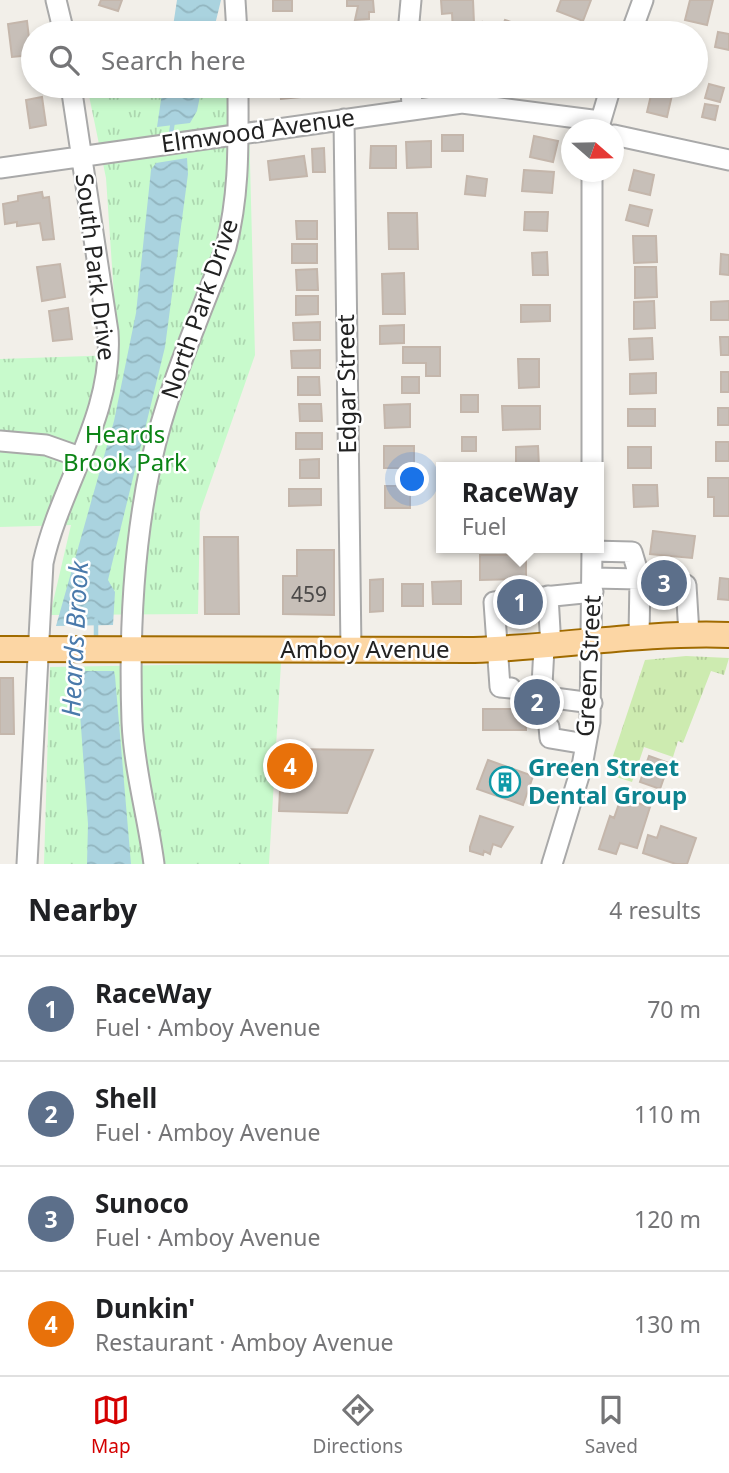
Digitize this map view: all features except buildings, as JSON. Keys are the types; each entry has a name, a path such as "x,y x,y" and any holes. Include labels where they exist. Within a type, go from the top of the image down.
{"main road":[{"name":"Amboy Avenue","path":"0,649 498,649 547,647 639,635 729,635"}],"street":[{"path":"56,0 61,21"},
{"path":"235,0 236,21"},
{"path":"409,21 411,0"},
{"path":"635,21 643,0"},
{"name":"South Park Drive","path":"27,864 34,765 49,648 46,549 102,400 109,361 108,332 73,98"},
{"name":"North Park Drive","path":"154,864 121,647 151,464 175,379 226,247 238,194 238,98"},
{"path":"412,98 412,108"},
{"path":"601,119 607,98"},
{"name":"Elmwood Avenue","path":"0,169 412,108 481,104 565,119"},
{"name":"Edgar Street","path":"344,119 351,650"},
{"path":"624,137 729,160"},
{"path":"592,182 592,462"},
{"path":"0,441 46,445 80,457"},
{"path":"604,551 632,552 646,580 639,635"},
{"name":"Green Street","path":"552,864 586,744 592,703 592,553"},
{"path":"511,688 500,687 494,602 548,596 593,585 646,580"},
{"path":"674,584 686,585 689,634"},
{"path":"531,689 539,689 542,685 547,647 548,596"},
{"path":"586,744 550,738 550,718 554,698 592,703"}],"green space":[{"name":"Heards Brook Park","path":"89,98 248,98 255,355 200,512 198,614 50,615 71,525 0,527 0,359 118,355 106,178"},
{"path":"686,656 729,658 724,675 711,671 683,743 678,741 673,757 644,747 632,782 607,774 645,660"},
{"path":"281,663 269,864 44,864 50,667"}],"water":[{"path":"177,0 221,0 216,21 174,21"},
{"path":"161,98 200,98 197,111 190,123 157,127"},
{"path":"187,158 188,174 165,347 108,580 115,592 113,625 56,626 114,421 136,313 151,170 156,163"},
{"path":"77,671 114,671 131,864 87,864 88,824"}],"waterway":[{"name":"Heards Brook","path":"170,140 173,121"},
{"name":"Heards Brook","path":"96,620 96,643"}],"place":[{"name":"Sunoco","path":"664,583"},
{"name":"RaceWay","path":"520,602"},
{"name":"Shell","path":"537,702"},
{"name":"Dunkin'","path":"290,766"},
{"name":"Green Street Dental Group","path":"505,782"}]}
